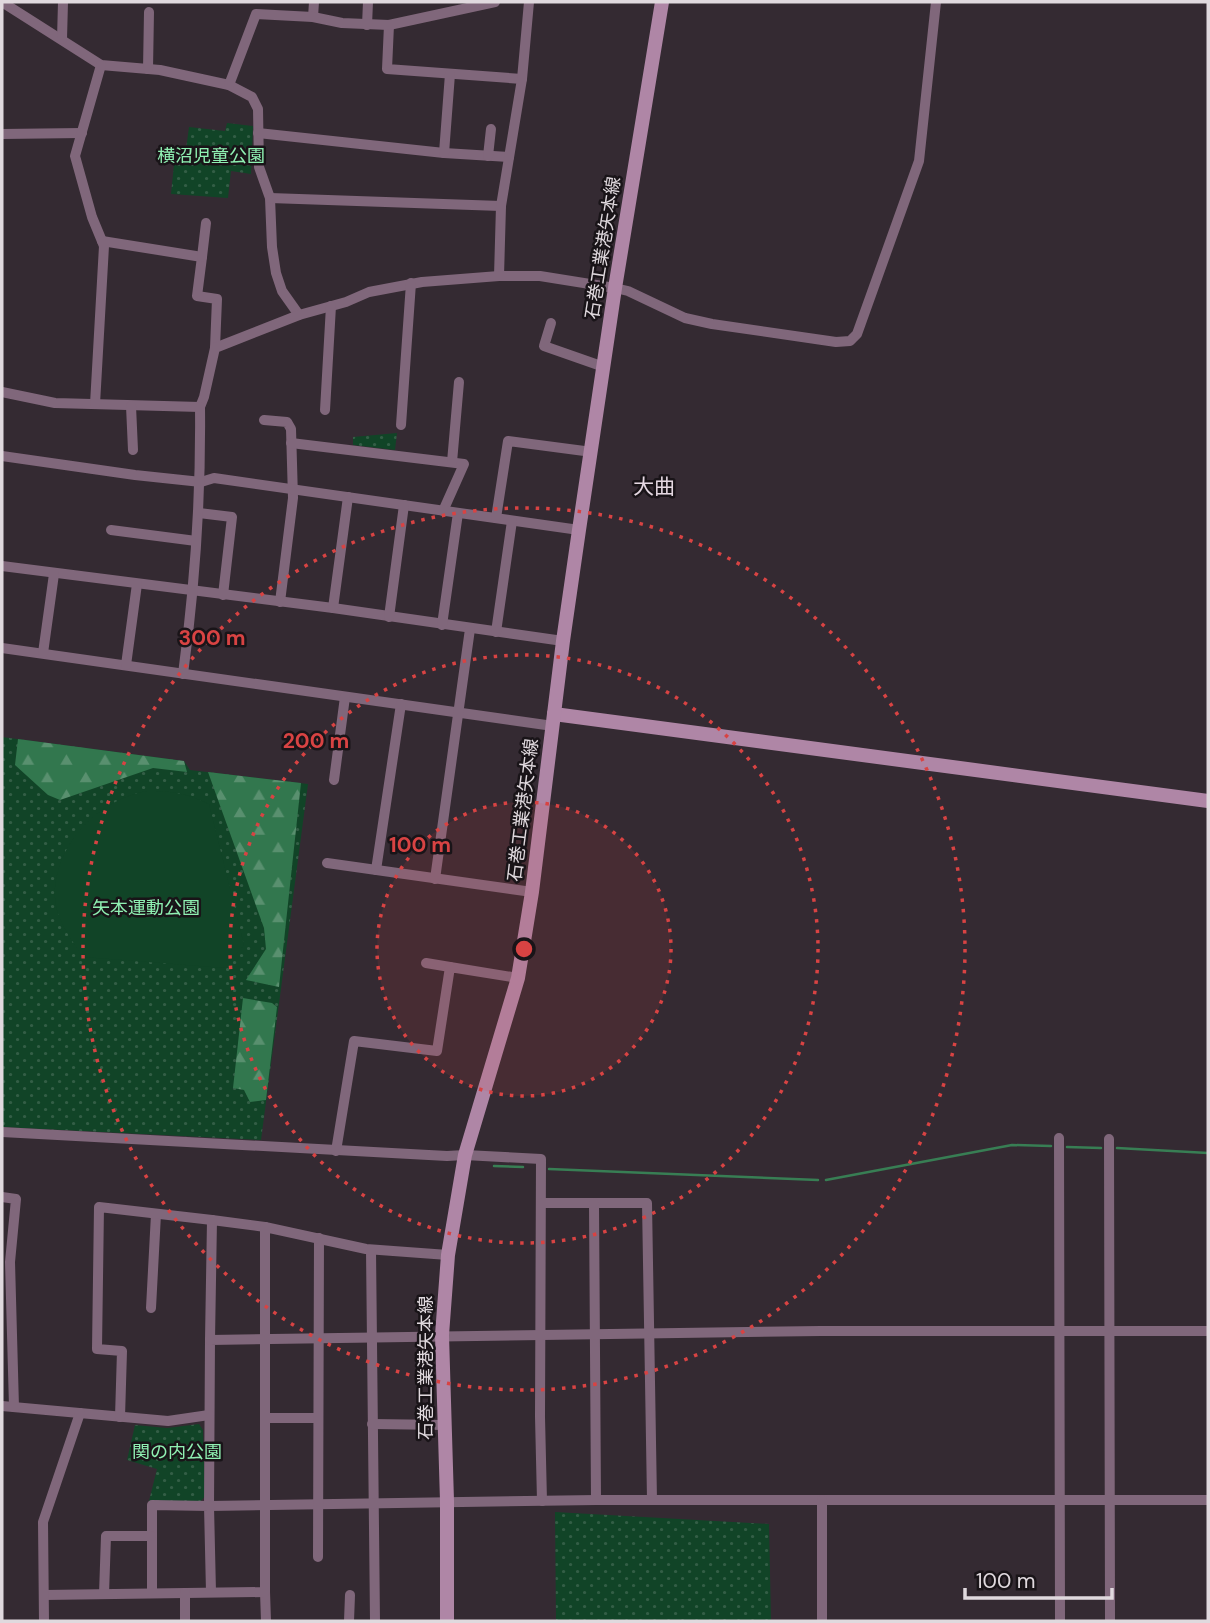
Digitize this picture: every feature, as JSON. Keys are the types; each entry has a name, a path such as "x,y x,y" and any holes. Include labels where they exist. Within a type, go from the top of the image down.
{"main road":[{"name":"石巻工業港矢本線","path":"447,1621 442,1335 448,1255 465,1155 518,978 532,892 579,530 662,2"},
{"path":"553,720 885,756 1208,801"}],"street":[{"path":"2,2 101,65 148,69 229,85 252,97 258,109 258,167 270,198 276,273 282,291 299,315"},
{"path":"62,40 63,2"},
{"path":"313,17 314,2"},
{"path":"367,25 368,2"},
{"path":"229,85 256,15 313,17 389,26 456,7 495,2"},
{"path":"499,276 500,206 522,79 529,2"},
{"path":"215,348 299,315 369,292 411,283 499,276 540,276 615,288 628,291 685,318 836,342 850,341 857,334 919,161 936,2"},
{"path":"148,69 149,12"},
{"path":"389,26 387,69 522,79"},
{"path":"95,404 104,246 92,217 75,156 101,65"},
{"path":"444,153 450,74"},
{"path":"488,156 491,129"},
{"path":"2,134 82,133"},
{"path":"258,133 444,153 509,157"},
{"path":"270,198 500,206"},
{"path":"183,674 194,592 200,513 200,407 215,348 218,299 197,296 205,223"},
{"path":"102,241 202,257"},
{"path":"401,425 411,283"},
{"path":"325,410 331,306"},
{"path":"551,323 542,350 604,367"},
{"path":"452,462 459,382"},
{"path":"2,392 35,401 200,407"},
{"path":"131,406 133,450"},
{"path":"264,420 287,422 291,429 293,498 280,602"},
{"path":"496,518 508,441 592,452"},
{"path":"291,443 464,464 443,510"},
{"path":"2,456 201,482 214,478 579,530"},
{"path":"333,608 348,497"},
{"path":"389,617 404,505"},
{"path":"200,513 232,517 223,595"},
{"path":"442,625 458,513"},
{"path":"496,632 512,521"},
{"path":"111,530 196,541"},
{"path":"2,566 333,608 563,641"},
{"path":"43,653 54,574"},
{"path":"126,665 137,584"},
{"path":"435,879 470,629"},
{"path":"2,648 459,713 553,720"},
{"path":"334,780 345,697"},
{"path":"376,870 401,704"},
{"path":"327,863 532,892"},
{"path":"426,963 518,978"},
{"path":"336,1150 354,1041 437,1051 450,967"},
{"path":"2,1132 541,1159 542,1501"},
{"path":"1059,1138 1060,1621"},
{"path":"1109,1139 1110,1621"},
{"path":"2,1197 16,1199 10,1262 14,1408"},
{"path":"542,1203 647,1203 652,1500"},
{"path":"594,1203 596,1500"},
{"path":"120,1417 122,1352 97,1349 99,1207 265,1227 371,1250 448,1255"},
{"path":"151,1308 156,1214"},
{"path":"211,1592 209,1415 212,1220"},
{"path":"265,1227 266,1621"},
{"path":"318,1557 319,1238"},
{"path":"371,1250 375,1621"},
{"path":"210,1340 821,1331 1208,1331"},
{"path":"2,1406 168,1421 209,1415"},
{"path":"44,1621 43,1522 79,1413"},
{"path":"265,1418 318,1418"},
{"path":"372,1424 445,1425"},
{"path":"152,1592 152,1505 266,1507 447,1501 596,1500 1208,1500"},
{"path":"822,1500 822,1621"},
{"path":"104,1594 106,1536 152,1536"},
{"path":"44,1595 265,1592"},
{"path":"185,1593 185,1621"},
{"path":"349,1621 350,1595"}],"green space":[{"name":"横沼児童公園","path":"227,123 253,126 251,174 231,171 228,198 171,194 174,164 184,164 189,127 225,131"},
{"path":"397,433 395,450 353,445 353,437"},
{"name":"矢本運動公園","path":"2,737 184,761 190,770 308,784 261,1140 2,1127"},
{"path":"18,739 184,761 187,772 153,768 60,800 48,795 15,765"},
{"path":"208,772 301,783 279,987 246,980 266,949 264,928"},
{"path":"147,791 179,793 209,804 244,945 224,968 83,957 61,922 55,898 56,879 70,844 95,815 111,804"},
{"path":"243,998 272,1003 277,1007 266,1100 250,1102 244,1090 233,1088"},
{"name":"関の内公園","path":"199,1424 203,1430 205,1496 201,1501 149,1501 157,1469 127,1460 135,1425 167,1428"},
{"path":"555,1512 769,1524 771,1621 556,1621"}],"waterway":[{"path":"826,1180 1012,1145 1051,1146"},
{"path":"1067,1147 1101,1148"},
{"path":"1117,1148 1208,1153"},
{"path":"494,1166 523,1167"},
{"path":"549,1169 818,1180"}],"district":[{"name":"大曲","path":"654,487"}]}
